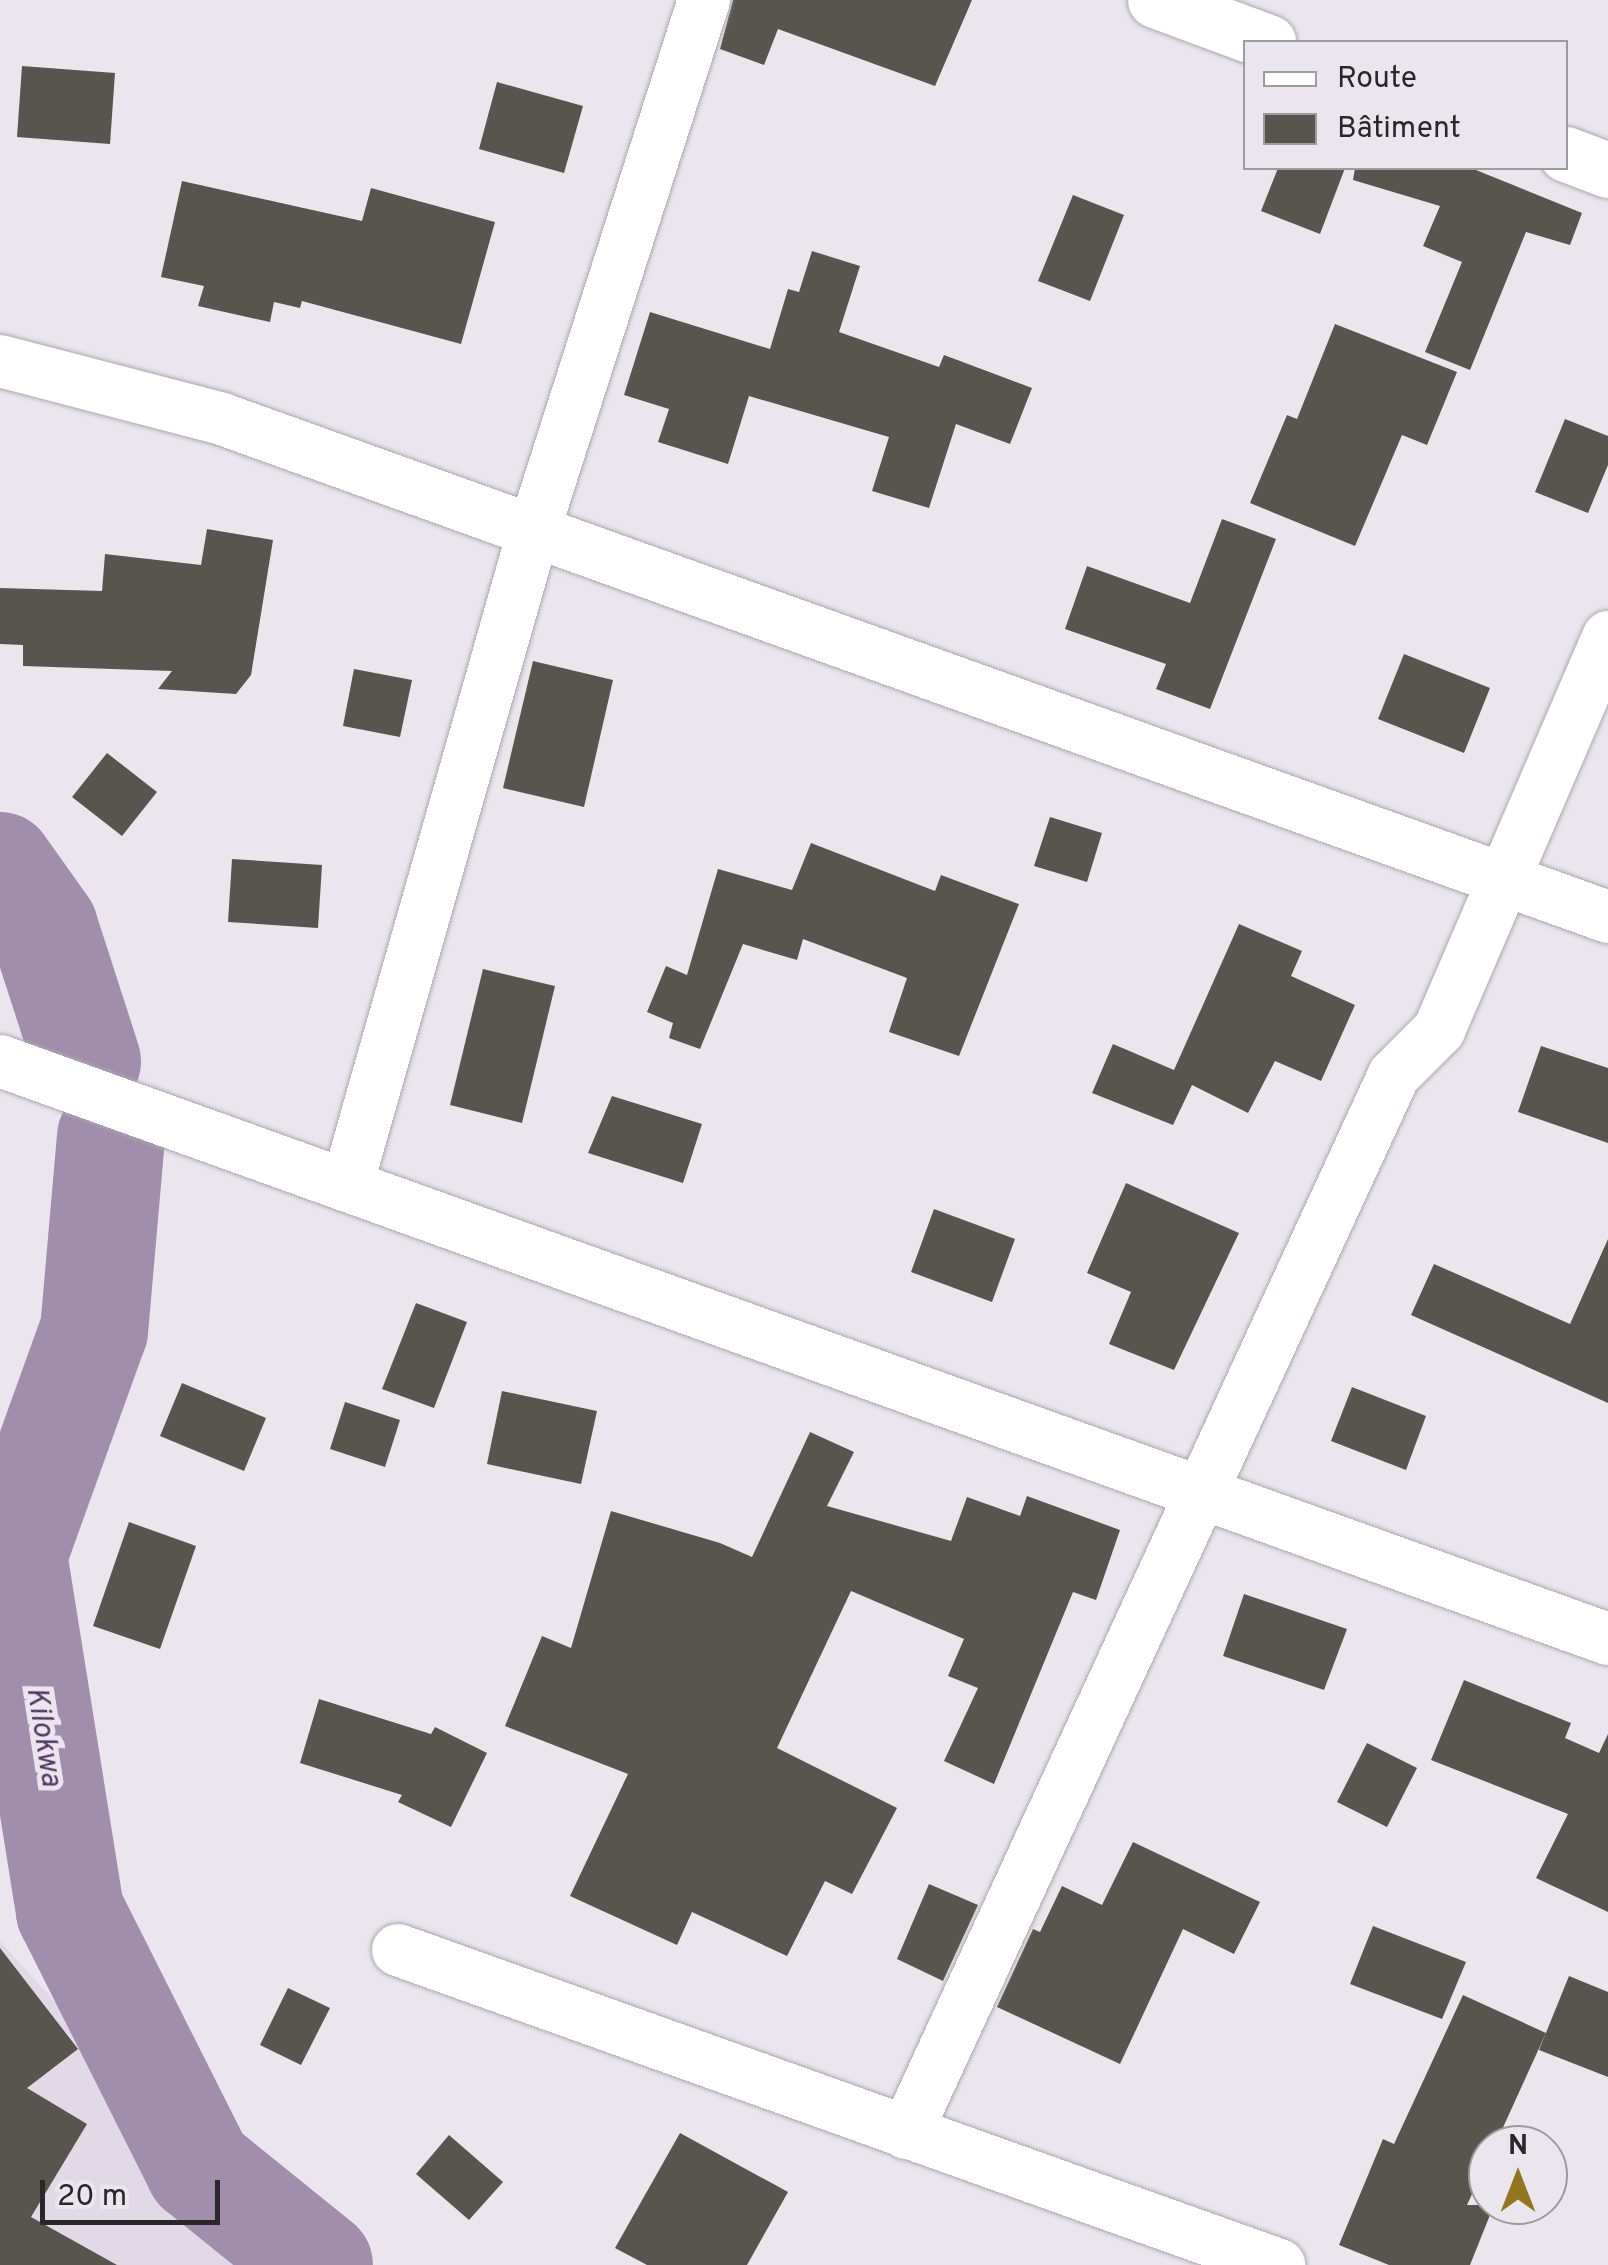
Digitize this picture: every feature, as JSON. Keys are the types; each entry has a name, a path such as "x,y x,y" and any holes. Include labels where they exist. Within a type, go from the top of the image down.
{"street":[{"path":"347,1185 534,530 704,0"},
{"path":"1155,0 1263,40"},
{"path":"1568,155 1608,170"},
{"path":"0,361 222,418 1504,877 1608,918"},
{"path":"906,2133 1394,1075 1440,1030 1608,636"},
{"path":"0,1061 1608,1639"},
{"path":"398,1950 1279,2265"}],"shaded area":[{"path":"0,1941 95,2046 204,2198 287,2265 0,2265"}],"building":[{"path":"733,0 972,0 935,86 778,29 764,65 720,49"},
{"path":"22,66 115,73 110,144 17,137"},
{"path":"497,82 583,106 564,173 479,149"},
{"path":"1277,170 1344,170 1320,234 1261,211"},
{"path":"1355,170 1476,170 1582,213 1570,245 1526,232 1470,370 1425,352 1462,262 1423,246 1440,206 1353,180"},
{"path":"182,181 362,221 371,188 495,222 461,344 302,301 300,308 274,302 270,322 198,306 204,286 161,277"},
{"path":"1073,195 1124,215 1090,301 1038,281"},
{"path":"812,251 860,266 839,332 939,367 944,355 1032,388 1010,444 956,424 929,508 872,491 889,437 749,396 728,464 658,442 669,409 624,395 650,312 770,349 788,289 799,292"},
{"path":"1335,324 1457,372 1427,445 1402,435 1355,546 1250,503 1287,415 1297,419"},
{"path":"1565,419 1608,436 1608,465 1588,513 1535,492"},
{"path":"1222,519 1276,539 1210,709 1156,689 1166,664 1065,629 1087,566 1190,603"},
{"path":"207,529 273,540 251,675 236,694 158,689 172,671 23,666 23,645 0,644 0,588 102,591 105,554 201,565"},
{"path":"1404,654 1490,688 1464,753 1378,719"},
{"path":"533,661 613,680 584,807 503,788"},
{"path":"354,669 412,680 400,737 343,726"},
{"path":"107,753 157,792 122,836 72,797"},
{"path":"1050,817 1102,833 1087,882 1034,866"},
{"path":"811,843 935,891 941,875 1019,904 959,1056 889,1032 907,978 803,939 797,960 743,944 700,1049 669,1038 673,1023 647,1012 666,966 687,975 718,869 792,890"},
{"path":"232,859 322,865 318,928 228,922"},
{"path":"1239,924 1302,951 1291,976 1355,1005 1321,1081 1275,1061 1248,1113 1192,1085 1173,1125 1092,1093 1113,1044 1174,1070"},
{"path":"483,969 555,986 522,1123 450,1105"},
{"path":"1541,1046 1608,1068 1608,1143 1518,1112"},
{"path":"612,1096 702,1124 683,1183 588,1153"},
{"path":"1126,1183 1239,1233 1174,1370 1109,1344 1131,1292 1087,1273"},
{"path":"934,1209 1015,1239 992,1302 911,1272"},
{"path":"1608,1239 1608,1403 1411,1315 1434,1264 1570,1324"},
{"path":"416,1303 467,1322 434,1408 382,1389"},
{"path":"182,1383 266,1418 244,1471 160,1436"},
{"path":"1352,1387 1426,1416 1406,1470 1331,1441"},
{"path":"502,1391 597,1411 581,1484 487,1464"},
{"path":"345,1402 400,1420 385,1467 330,1449"},
{"path":"810,1432 854,1452 827,1506 951,1541 967,1497 1020,1516 1027,1496 1120,1530 1096,1600 1073,1592 994,1784 944,1761 978,1688 948,1676 964,1639 851,1591 777,1748 897,1808 852,1894 825,1881 787,1956 692,1912 677,1945 570,1896 628,1774 505,1726 542,1636 571,1648 611,1511 720,1543 752,1557"},
{"path":"129,1522 196,1546 160,1649 93,1626"},
{"path":"1244,1594 1347,1629 1324,1690 1223,1656"},
{"path":"1464,1680 1571,1723 1565,1738 1599,1753 1608,1734 1608,1912 1536,1878 1568,1814 1431,1760"},
{"path":"319,1699 431,1734 435,1727 487,1753 451,1827 398,1802 402,1795 300,1763"},
{"path":"1367,1743 1417,1768 1387,1827 1337,1802"},
{"path":"1133,1842 1260,1902 1234,1954 1183,1929 1120,2064 997,2007 1033,1929 1040,1932 1062,1886 1102,1905"},
{"path":"929,1884 978,1905 943,1981 897,1959"},
{"path":"1373,1926 1466,1962 1442,2019 1350,1984"},
{"path":"0,1948 78,2049 27,2088 87,2124 31,2217 117,2265 0,2265"},
{"path":"1569,1976 1608,1992 1608,2077 1539,2050"},
{"path":"288,1988 330,2008 301,2065 260,2045"},
{"path":"1463,1995 1546,2033 1504,2125 1468,2125 1468,2225 1486,2225 1470,2265 1389,2265 1339,2245 1383,2139 1394,2144"},
{"path":"680,2133 788,2192 747,2265 647,2265 615,2248"},
{"path":"449,2135 503,2182 469,2220 416,2174"}],"waterway":[{"name":"Kilokwa","path":"0,866 44,928 87,1061"},
{"name":"Kilokwa","path":"111,1137 94,1330 13,1555 70,1911 199,2168 319,2265"}]}
